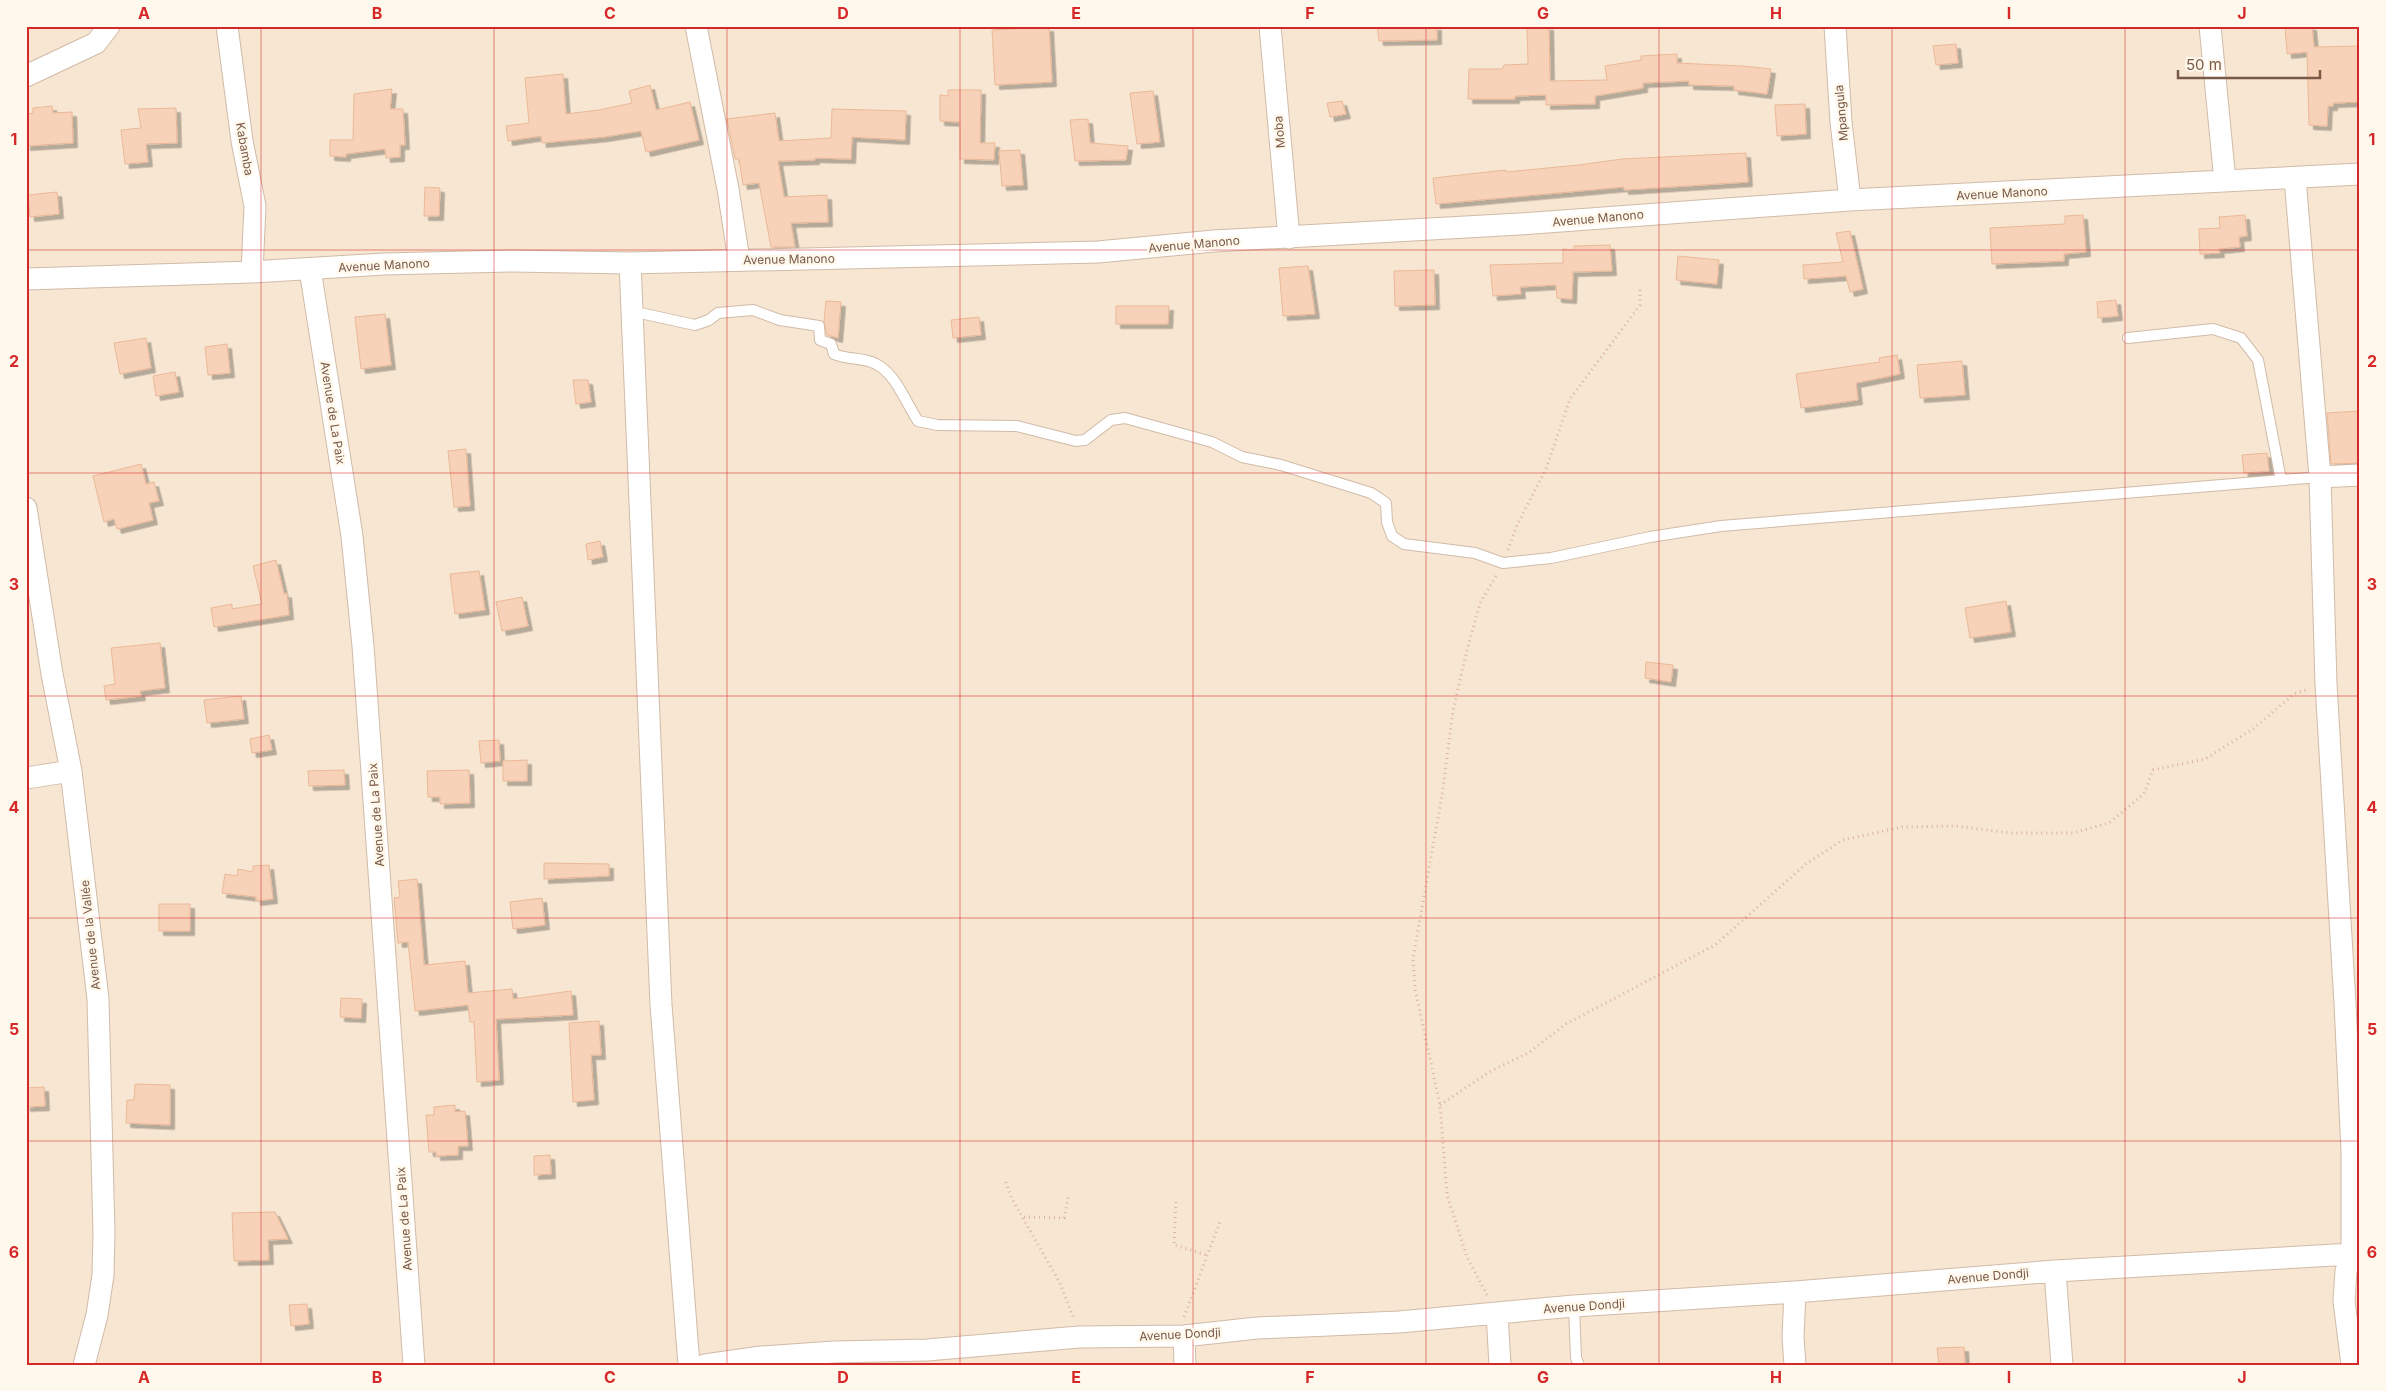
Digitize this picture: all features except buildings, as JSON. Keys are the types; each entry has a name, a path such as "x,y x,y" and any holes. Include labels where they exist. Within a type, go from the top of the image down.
{"street":[{"path":"26,76 96,43 109,26"},
{"name":"Kabamba","path":"227,26 242,141 255,206 252,272"},
{"path":"696,26 728,189 739,260"},
{"name":"Moba","path":"1270,26 1288,238"},
{"name":"Mpangula","path":"1835,26 1841,122 1850,200"},
{"path":"2210,26 2225,180"},
{"name":"Avenue Manono","path":"26,279 252,272 384,264 513,261 630,263 1098,252 1214,241 1288,238 1850,200 2360,174"},
{"path":"2295,178 2320,476 2326,684 2356,1150 2352,1254 2344,1285 2345,1318 2352,1365"},
{"path":"630,263 661,1005 689,1365"},
{"name":"Avenue de La Paix","path":"310,269 352,536 363,646 414,1365"},
{"path":"2320,476 2360,475"},
{"name":"Avenue de la Vallée","path":"26,508 52,674 71,771 98,999 104,1198 103,1275 97,1315 84,1365"},
{"path":"26,778 71,771"},
{"name":"Avenue Dondji","path":"704,1365 761,1357 834,1352 928,1357 1079,1337 1184,1336 1257,1328 1399,1322 1574,1306 1795,1292 2055,1271 2352,1254"},
{"path":"2055,1271 2062,1365"},
{"path":"1795,1292 1793,1337 1796,1365"},
{"path":"1497,1313 1500,1365"},
{"path":"1184,1336 1185,1365"}],"lane":[{"path":"632,311 695,325 709,320 718,313 754,310 780,320 819,326 820,340 831,344 834,354 844,358 877,364 895,382 918,421 937,425 1017,426 1076,440 1085,440 1111,420 1125,418 1212,442 1242,457 1281,465 1371,493 1386,503 1387,522 1392,536 1404,544 1475,553 1503,563 1551,558 1650,537 1721,526 2320,476"},
{"path":"2128,338 2213,330 2241,338 2258,360 2281,480"},
{"path":"1574,1306 1576,1358 1580,1365"}],"path":[{"path":"1497,1313 1467,1257 1447,1196 1440,1105 1415,989 1413,958 1442,796 1453,711 1480,603 1503,563 1517,525 1546,469 1570,399 1640,305 1640,289"},
{"path":"1440,1105 1491,1071 1528,1053 1566,1024 1715,944 1807,863 1843,840 1902,827 1956,826 2011,833 2073,833 2109,823 2144,794 2153,770 2206,760 2253,729 2294,694 2326,684"},
{"path":"1006,1182 1012,1199 1060,1283 1079,1337"},
{"path":"1023,1218 1064,1218 1069,1194"},
{"path":"1176,1202 1174,1245 1207,1255"},
{"path":"1184,1336 1183,1317 1221,1219"}],"shaded area":[{"path":"26,26 2360,26 2360,1365 26,1365"}]}
